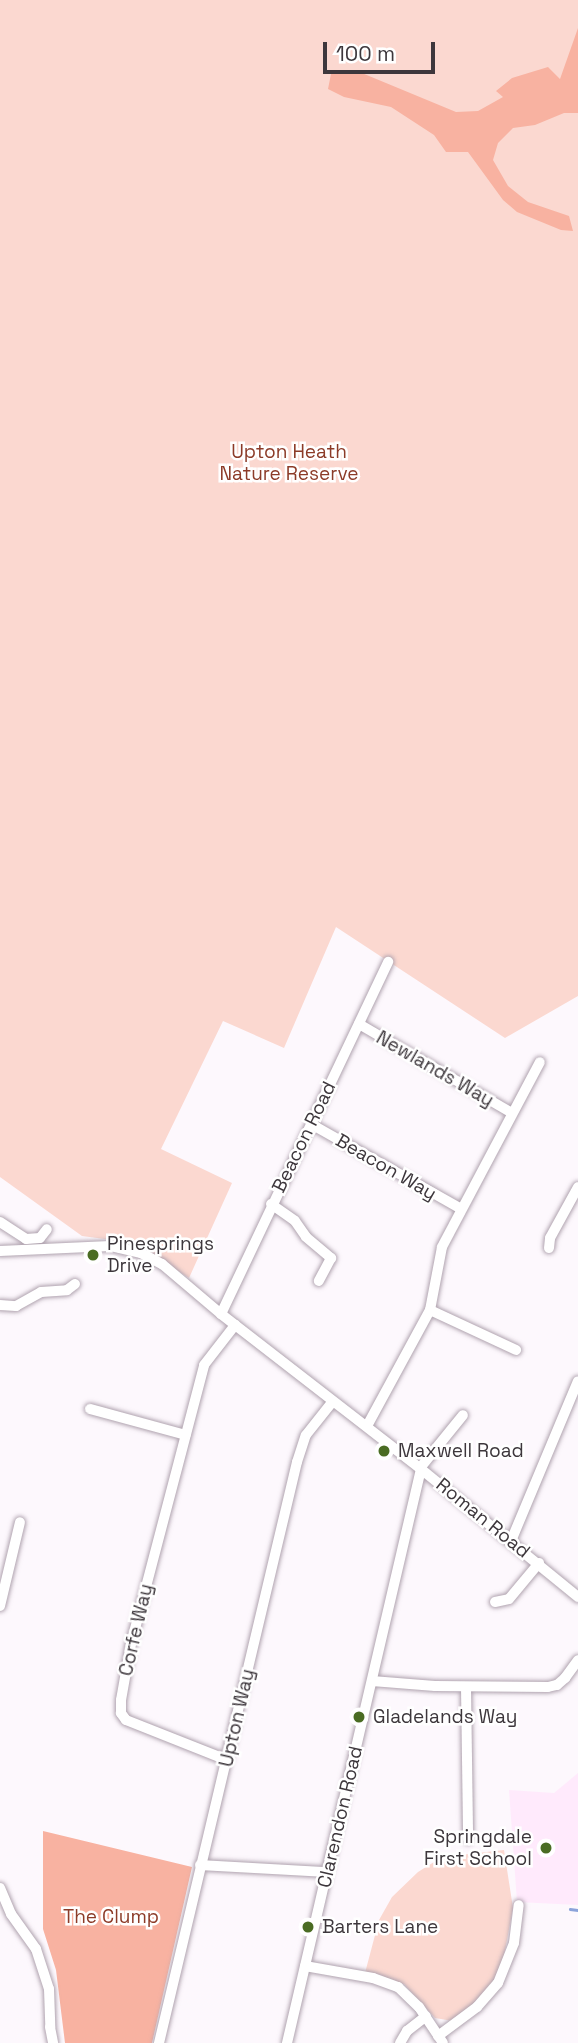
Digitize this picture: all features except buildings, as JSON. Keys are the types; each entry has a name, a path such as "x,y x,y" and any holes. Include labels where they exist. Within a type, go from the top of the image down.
{"street":[{"name":"Beacon Road","path":"220,1314 388,962"},
{"name":"Newlands Way","path":"359,1024 512,1113"},
{"path":"366,1426 430,1310 442,1247 540,1062"},
{"name":"Beacon Way","path":"310,1124 461,1209"},
{"path":"549,1248 550,1238 577,1194"},
{"path":"271,1204 295,1221 306,1237 331,1258 319,1280"},
{"path":"0,1222 28,1239 40,1238 47,1229"},
{"path":"0,1251 110,1247 136,1251 162,1264 220,1314"},
{"path":"0,1305 16,1306 41,1292 71,1287 70,1303"},
{"path":"430,1310 516,1350"},
{"name":"Roman Road","path":"220,1314 421,1468 578,1597"},
{"name":"Corfe Way","path":"227,1760 126,1720 121,1713 131,1644 204,1365 235,1325"},
{"path":"511,1541 578,1381"},
{"name":"Upton Way","path":"159,2043 297,1462 306,1435 333,1401"},
{"path":"90,1409 186,1435"},
{"path":"421,1468 463,1415"},
{"name":"Clarendon Road","path":"287,2043 421,1468"},
{"path":"0,1606 20,1522"},
{"path":"495,1602 509,1599 539,1563"},
{"path":"372,1681 466,1687 557,1685 578,1660"},
{"path":"466,1687 468,1839"},
{"path":"200,1865 327,1872"},
{"path":"0,1888 11,1914 36,1949 50,1989 50,2027 53,2043"},
{"path":"305,1966 373,1978 398,1987 411,1997 440,2039 477,2007 498,1983 514,1943 519,1905"},
{"path":"400,2043 407,2031 426,2017"}],"shaded area":[{"name":"Springdale First School","path":"578,1773 578,1905 517,1902 509,1790 554,1793"}],"green space":[{"name":"Upton Heath Nature Reserve","path":"0,0 578,0 578,996 505,1038 336,927 284,1048 223,1021 161,1149 232,1183 189,1278 135,1243 82,1236 0,1177"},
{"path":"578,28 578,113 564,113 535,125 513,128 498,143 493,160 508,186 528,202 569,216 573,231 561,230 517,212 503,200 468,152 446,152 434,135 391,107 344,97 328,89 331,74 357,71 456,112 478,111 503,97 496,91 512,78 548,67 560,79"},
{"name":"The Clump","path":"43,1831 192,1867 152,2043 65,2043 56,1970 43,1929"},
{"path":"504,1850 513,1908 503,1961 491,1986 472,2005 453,2021 435,2018 404,1984 365,1973 379,1920 392,1897 418,1872 442,1857"}],"waterway":[{"path":"570,1909 578,1910"}],"place":[{"name":"Pinesprings Drive","path":"93,1255"},
{"name":"Maxwell Road","path":"384,1451"},
{"name":"Gladelands Way","path":"359,1717"},
{"name":"Springdale First School","path":"546,1848"},
{"name":"Barters Lane","path":"308,1927"}]}
